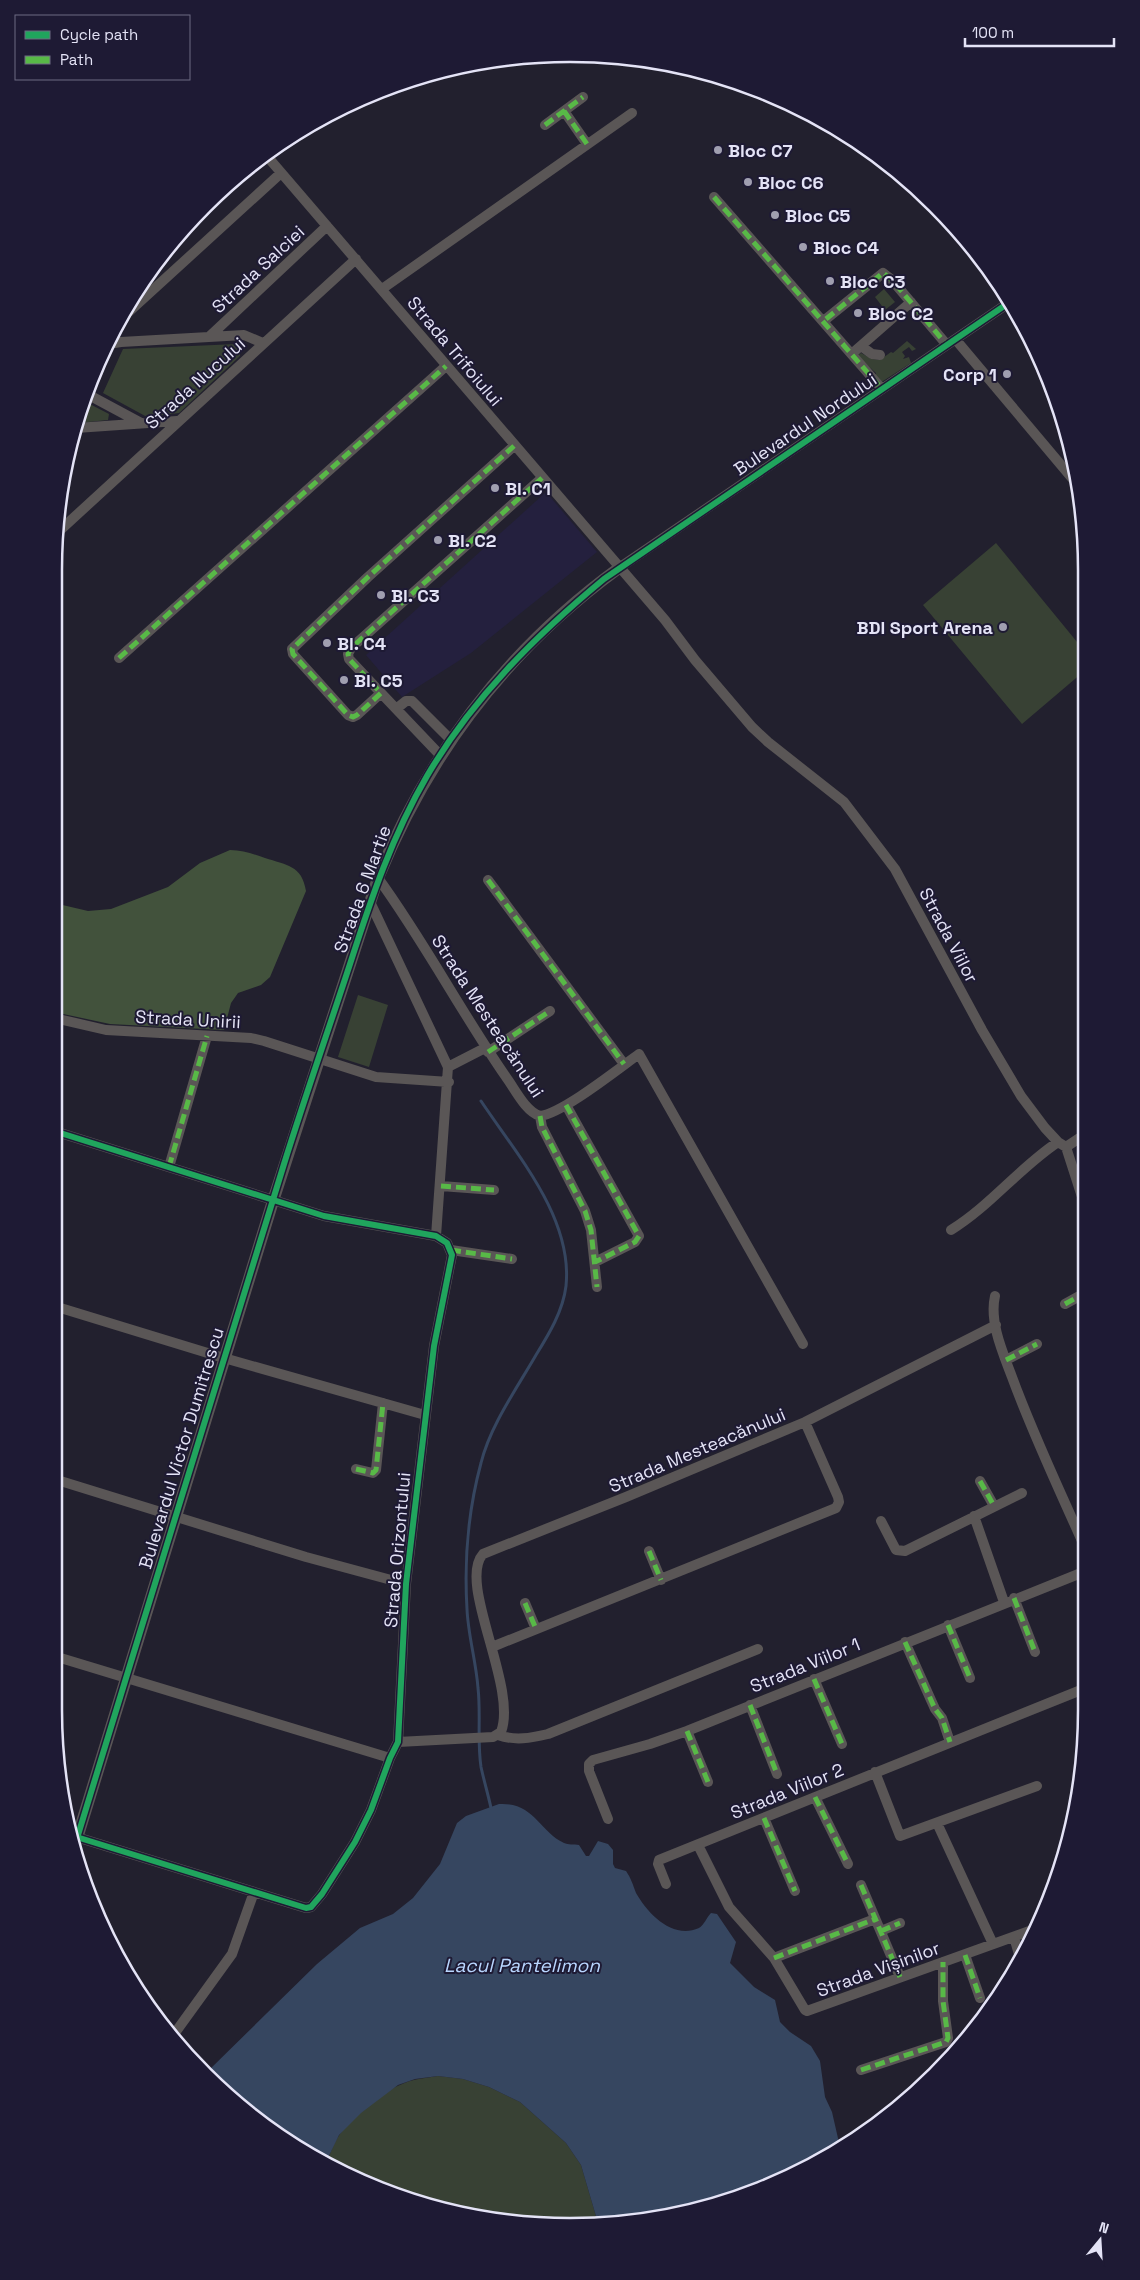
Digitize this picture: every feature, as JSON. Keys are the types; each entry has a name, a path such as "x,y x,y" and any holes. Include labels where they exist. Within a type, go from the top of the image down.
{"street":[{"path":"545,125 583,98"},
{"path":"564,111 587,144"},
{"path":"382,289 632,112"},
{"name":"Strada Trifoiului","path":"270,160 619,568"},
{"path":"139,303 280,172"},
{"path":"714,197 882,389"},
{"name":"Strada Salciei","path":"210,336 328,226"},
{"name":"Strada Nucului","path":"65,525 356,259"},
{"path":"826,320 883,273 952,343 1069,474"},
{"path":"880,355 858,349 911,302"},
{"name":"Bulevardul Nordului","path":"619,568 1004,306"},
{"path":"117,343 244,335 252,337 263,344"},
{"path":"119,658 446,366"},
{"path":"93,398 142,424"},
{"path":"83,428 177,421"},
{"path":"381,693 357,715 350,717 292,654 292,649 368,577 514,446"},
{"path":"440,755 349,659 348,651 542,478"},
{"name":"Strada 6 Martie","path":"318,1059 378,878 416,795 440,755 490,688 532,643 558,617 619,568"},
{"name":"Strada Viilor","path":"619,568 665,620 695,660 752,727 844,802 895,869 982,1030 1031,1112 1062,1144"},
{"path":"396,708 406,701 412,701 451,740"},
{"name":"Strada Mesteacănului","path":"378,878 487,1050 524,1103 534,1114 540,1116 542,1127 585,1211 591,1230 597,1287"},
{"path":"488,880 624,1064"},
{"path":"370,902 448,1067 449,1082 439,1237"},
{"path":"448,1067 487,1050 550,1011"},
{"name":"Strada Unirii","path":"62,1020 106,1030 264,1040 376,1077 449,1082"},
{"path":"169,1167 207,1036"},
{"path":"540,1116 552,1113 566,1105 639,1054 803,1344"},
{"name":"Bulevardul Victor Dumitrescu","path":"77,1830 318,1059"},
{"path":"566,1105 639,1236 634,1242 595,1262"},
{"path":"62,1134 273,1201 344,1221 439,1237 451,1250 512,1259"},
{"path":"950,1230 981,1208 1028,1164 1062,1144 1078,1137"},
{"path":"1062,1144 1078,1187"},
{"path":"441,1186 494,1190"},
{"name":"Strada Orizontului","path":"254,1892 306,1908 311,1907 322,1894 363,1829 398,1742 406,1584 434,1346 451,1250"},
{"path":"995,1296 993,1312 1006,1360 1030,1427 1078,1532"},
{"path":"1065,1304 1078,1298"},
{"path":"62,1308 224,1358 425,1415"},
{"path":"805,1422 996,1325"},
{"path":"1006,1360 1037,1344"},
{"path":"356,1469 373,1473 376,1470 383,1403"},
{"name":"Strada Mesteacănului","path":"492,1647 661,1580 838,1506 838,1497 805,1422 483,1554 478,1564 478,1588 492,1647 504,1697 505,1717 501,1732 495,1736"},
{"path":"62,1481 306,1557 406,1584"},
{"path":"980,1481 994,1506"},
{"path":"882,1521 893,1547 900,1552 920,1544 1022,1493"},
{"path":"974,1516 1009,1600 1035,1652"},
{"path":"649,1551 661,1580"},
{"name":"Strada Viilor 1","path":"608,1818 590,1774 589,1767 591,1761 688,1731 814,1678 1078,1574"},
{"path":"525,1603 536,1629"},
{"path":"948,1625 970,1678"},
{"path":"905,1642 935,1709 942,1718 950,1742"},
{"path":"398,1742 472,1739 495,1736 516,1739 548,1734 758,1649"},
{"path":"62,1658 390,1758"},
{"name":"Strada Viilor 2","path":"814,1678 842,1744"},
{"name":"Strada Viilor 2","path":"666,1884 658,1864 660,1860 1078,1691"},
{"name":"Strada Viilor 2","path":"750,1705 777,1774"},
{"path":"688,1731 708,1782"},
{"path":"875,1772 900,1836 1037,1786"},
{"path":"815,1797 848,1864"},
{"path":"764,1818 795,1890"},
{"path":"937,1823 993,1944"},
{"path":"80,1842 254,1892 232,1954 177,2031"},
{"name":"Strada Vișinilor","path":"698,1845 730,1906 774,1958 807,2011 1026,1933"},
{"path":"861,1886 900,1977"},
{"path":"774,1958 875,1920"},
{"path":"880,1931 900,1923"},
{"path":"1014,1937 1017,1949"},
{"path":"966,1955 980,1998"},
{"path":"861,2070 946,2042 948,2038 943,2001 943,1962"}],"shaded area":[{"path":"546,492 597,552 471,653 402,697 366,655"}],"green space":[{"path":"884,289 895,302 885,310 875,297"},
{"path":"907,341 916,349 912,351 909,347 902,352 905,356 903,359 909,357 911,363 880,383 876,379 876,373 857,356 861,353 872,359 880,360 891,352 893,353"},
{"path":"237,344 240,348 240,356 179,413 147,417 103,393 123,349"},
{"path":"90,404 109,414 108,420 85,422"},
{"name":"BDI Sport Arena","path":"996,543 1078,643 1078,676 1022,724 923,605"},
{"path":"230,850 248,852 292,867 301,876 306,891 270,977 261,985 238,993 231,1003 224,1030 110,1024 62,1014 62,905 88,911 111,909 168,887 200,863"},
{"path":"358,995 388,1005 369,1067 338,1057"},
{"path":"438,2076 463,2079 489,2087 520,2102 566,2143 581,2165 596,2216 570,2218 537,2216 471,2208 407,2191 376,2179 329,2156 340,2134 375,2100 392,2089 419,2079"}],"water":[{"name":"Lacul Pantelimon","path":"499,1804 511,1805 528,1812 555,1838 566,1844 579,1845 586,1856 589,1856 598,1841 608,1844 613,1850 613,1864 615,1868 626,1871 636,1893 647,1909 662,1923 671,1928 689,1931 699,1928 711,1913 717,1914 736,1942 730,1963 754,1987 775,2000 780,2022 790,2032 811,2046 820,2061 825,2097 832,2112 839,2141 794,2165 733,2191 669,2208 596,2216 581,2165 566,2143 520,2102 489,2087 463,2079 438,2076 415,2079 398,2085 361,2113 339,2135 329,2156 288,2132 235,2092 211,2069 317,1964 360,1928 393,1914 413,1898 440,1864 457,1823 466,1816"}],"waterway":[{"path":"481,1101 540,1188 561,1236 566,1261 566,1286 559,1313 491,1435 481,1463 470,1517 466,1572 468,1619 478,1688 481,1767 491,1808"}],"marked path":[{"path":"545,125 583,97"},
{"path":"564,111 587,144"},
{"path":"714,197 882,389"},
{"path":"826,319 883,273 892,280 947,345"},
{"path":"119,658 446,366"},
{"path":"514,446 368,577 292,649 293,654 348,715 353,717 357,715 381,693 349,659 348,654 351,648 542,478"},
{"path":"488,880 624,1064"},
{"path":"488,1052 550,1011"},
{"path":"169,1167 207,1036"},
{"path":"566,1105 639,1236 635,1242 595,1262"},
{"path":"540,1116 542,1127 585,1211 591,1230 597,1287"},
{"path":"441,1186 494,1190"},
{"path":"451,1250 512,1259"},
{"path":"1065,1304 1078,1297"},
{"path":"1006,1360 1037,1344"},
{"path":"356,1469 373,1473 376,1470 383,1403"},
{"path":"980,1481 994,1506"},
{"path":"649,1551 661,1580"},
{"path":"1014,1598 1035,1652"},
{"path":"525,1603 536,1629"},
{"path":"948,1625 970,1678"},
{"path":"905,1642 935,1709 942,1718 950,1742"},
{"path":"814,1679 842,1744"},
{"path":"750,1705 777,1774"},
{"path":"687,1731 708,1782"},
{"path":"815,1797 848,1864"},
{"path":"764,1818 795,1891"},
{"path":"861,1885 900,1977"},
{"path":"774,1958 875,1919"},
{"path":"881,1931 900,1923"},
{"path":"965,1955 980,1998"},
{"path":"861,2070 946,2042 948,2038 943,2001 943,1962"}],"cycle path":[{"path":"78,1834 300,1114 374,892 403,822 427,776 464,721 506,670 554,623 604,579 1004,306"},
{"path":"62,1134 324,1216 436,1236 447,1243 452,1255 434,1346 406,1584 398,1742 390,1758 371,1810 355,1842 322,1894 311,1907 306,1908 79,1838"}],"place":[{"name":"Bloc C7","path":"718,150"},
{"name":"Bloc C6","path":"748,182"},
{"name":"Bloc C5","path":"775,215"},
{"name":"Bloc C4","path":"803,247"},
{"name":"Bloc C3","path":"830,281"},
{"name":"Bloc C2","path":"858,313"},
{"name":"Corp 1","path":"1007,374"},
{"name":"Bl. C1","path":"495,488"},
{"name":"Bl. C2","path":"438,540"},
{"name":"Bl. C3","path":"381,595"},
{"name":"BDI Sport Arena","path":"1003,627"},
{"name":"Bl. C4","path":"327,643"},
{"name":"Bl. C5","path":"344,680"}]}
